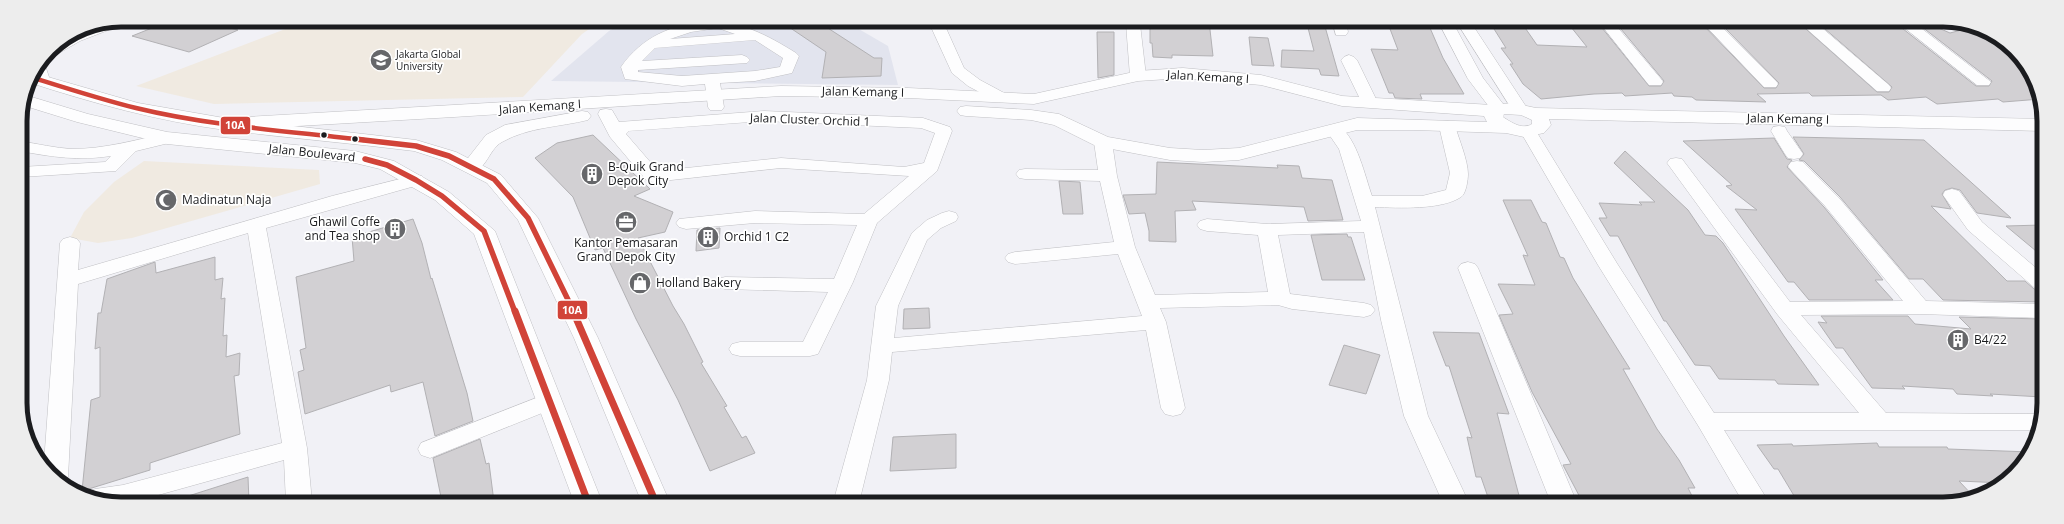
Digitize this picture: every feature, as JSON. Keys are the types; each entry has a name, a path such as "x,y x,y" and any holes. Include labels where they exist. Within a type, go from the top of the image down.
{"street":[{"path":"629,67 649,45 678,30 692,27"},
{"path":"629,67 631,76 682,81 714,94 756,76 787,70 791,56 758,36 729,27"},
{"path":"936,27 957,70 993,102"},
{"path":"1133,27 1138,76"},
{"path":"1448,27 1476,79 1498,110 1493,117 1496,121 1526,121"},
{"path":"1467,27 1526,121 1608,265 1707,421 1753,497"},
{"path":"1610,27 1655,82"},
{"path":"1714,27 1770,84"},
{"path":"1812,27 1883,88"},
{"path":"1911,27 1983,82"},
{"path":"649,45 725,40 758,36"},
{"path":"725,40 756,76"},
{"path":"629,67 742,60"},
{"path":"1349,60 1370,103"},
{"name":"Jalan Kemang I","path":"224,124 454,112 714,94 778,104 863,104 906,100 934,102 993,102 1034,99 1138,76 1183,73 1254,79 1342,102 1498,110"},
{"name":"Jalan Boulevard","path":"39,76 137,108 224,124 332,135 416,146 449,156 494,179 528,218 586,338 654,497"},
{"path":"1058,120 1066,93"},
{"name":"Jalan Kemang I","path":"471,167 493,139 512,129 578,116 606,114 714,94"},
{"name":"Jalan Boulevard","path":"29,102 83,118 166,138 355,157 387,165 442,196 484,231 586,497"},
{"name":"Jalan Kemang I","path":"993,102 1031,115 1058,120 1103,142 1170,154 1203,156 1239,154 1287,144 1357,124 1446,126 1526,121 2037,125"},
{"path":"1342,102 1357,124"},
{"path":"606,114 616,132 653,177 781,163 904,172 931,167"},
{"name":"Jalan Cluster Orchid 1","path":"616,132 624,126 764,116 923,123 944,131 931,167 869,220 841,286 810,349 740,349"},
{"name":"Jalan Kemang I","path":"1526,121 1779,131 2037,135"},
{"path":"1363,201 1424,200 1445,198 1455,193 1458,185 1459,173 1446,126"},
{"path":"1334,130 1348,149 1372,226 1392,320 1416,416 1453,497"},
{"path":"1779,131 1795,160 1920,306"},
{"path":"27,147 61,153 130,147 166,138"},
{"path":"1103,142 1108,176 1125,247 1151,312 1173,408"},
{"path":"27,172 110,167 130,147"},
{"path":"1676,163 1784,309 1879,421"},
{"path":"1025,174 1108,176"},
{"path":"68,280 339,200 416,180"},
{"path":"1965,213 1975,226 2037,280"},
{"path":"686,223 755,217 869,220"},
{"path":"848,497 878,380 887,306 919,237 934,224 949,217"},
{"path":"256,224 295,448 299,497"},
{"path":"1207,225 1267,230 1372,226"},
{"path":"1267,230 1280,298"},
{"path":"55,469 70,243"},
{"path":"1015,258 1125,247"},
{"path":"1468,268 1562,497"},
{"path":"725,283 841,286"},
{"path":"881,346 1151,312 1280,298 1292,302 1364,310"},
{"path":"1784,309 1920,306 2037,311"},
{"path":"430,449 549,400"},
{"path":"1707,421 2035,422"},
{"path":"112,497 123,495 295,448"}],"shaded area":[{"name":"Jakarta Global University","path":"291,27 592,27 582,34 523,97 214,104 136,86"},
{"path":"616,27 855,27 888,46 898,85 551,81 609,31"},
{"path":"144,161 319,170 320,184 132,238 98,243 70,238 84,212 114,182"}],"building":[{"path":"154,27 226,27 238,30 189,52 132,36"},
{"path":"789,27 826,27 874,58 882,58 881,76 822,78 826,52"},
{"path":"1150,27 1210,27 1213,56 1172,55 1172,58 1153,57 1152,43 1150,43"},
{"path":"1325,27 1339,76 1321,75 1319,69 1281,67 1282,50 1314,51 1308,28"},
{"path":"1389,27 1430,27 1443,58 1464,94 1420,94 1422,99 1395,98 1393,93 1389,93 1371,49 1398,50"},
{"path":"1493,27 1524,27 1537,45 1587,47 1571,27 1601,27 1649,86 1661,86 1664,81 1619,27 1705,27 1764,88 1776,88 1779,83 1724,27 1804,27 1877,92 1889,92 1892,87 1823,27 1901,27 1976,86 1989,86 1992,81 1922,27 1936,27 1950,33 1964,29 1979,34 2000,46 2018,64 2030,85 2034,100 2003,102 1998,99 1937,104 1926,97 1888,100 1881,95 1812,96 1809,93 1757,94 1766,102 1696,100 1692,97 1674,96 1672,93 1625,96 1622,93 1594,94 1541,99 1523,84 1510,64 1513,64 1501,48 1506,48"},
{"path":"1097,32 1114,32 1114,75 1098,78"},
{"path":"1249,37 1268,38 1274,66 1252,65"},
{"path":"593,135 650,189 634,196 673,212 665,232 638,238 673,306 684,324 703,362 701,363 727,406 724,407 742,438 746,436 755,453 710,471 678,400 636,319 603,248 595,250 573,197 535,158 557,143"},
{"path":"1793,137 1924,140 2011,218 1977,213 1960,190 1952,188 1945,190 1942,194 1951,209 1931,206 2007,281 2025,281 2037,290 2037,302 1943,300 1923,279 1909,279 1840,197 1804,161 1799,160 1804,154"},
{"path":"1774,138 1787,159 1792,160 1787,167 1824,207 1883,280 1875,280 1893,300 1809,300 1794,282 1788,282 1735,209 1757,210 1726,186 1732,185 1683,141"},
{"path":"1625,151 1688,210 1705,235 1716,236 1723,243 1784,336 1819,385 1778,384 1775,380 1719,379 1710,366 1695,365 1666,321 1664,321 1618,236 1610,236 1599,218 1607,218 1599,203 1642,205 1639,202 1655,202 1614,163"},
{"path":"1157,162 1278,168 1277,165 1299,166 1302,178 1332,180 1343,220 1308,221 1304,207 1192,201 1196,210 1175,211 1176,242 1149,241 1149,231 1145,213 1129,214 1123,195 1156,194"},
{"path":"1059,181 1080,182 1083,214 1063,214"},
{"path":"1503,200 1531,200 1542,222 1546,223 1560,257 1564,258 1573,278 1630,369 1623,369 1657,429 1679,460 1695,488 1688,488 1692,497 1580,497 1563,465 1571,464 1532,392 1499,315 1513,314 1498,284 1535,285 1523,255 1528,256"},
{"path":"413,219 422,243 431,279 432,278 467,393 473,421 435,436 423,382 391,392 390,385 305,414 298,372 304,370 300,350 306,348 296,277 354,261 352,237"},
{"path":"2037,225 2037,252 2006,226"},
{"name":"Orchid 1 C2","path":"720,228 719,248 696,251 697,230"},
{"path":"1347,234 1348,237 1351,237 1365,280 1322,280 1311,235"},
{"path":"215,257 215,280 223,278 221,299 225,298 223,336 227,335 226,357 240,353 239,375 234,376 240,434 150,463 150,470 86,490 82,488 91,400 100,397 100,347 95,349 98,313 101,313 107,279 155,262 156,273"},
{"path":"929,308 930,328 903,329 904,309"},
{"path":"1821,316 1908,316 1915,324 1971,329 1959,317 2037,319 2037,397 1957,394 1953,389 1902,386 1905,389 1872,388 1843,348 1836,348 1818,322 1827,323"},
{"path":"1433,332 1479,333 1509,414 1497,413 1519,497 1488,497 1481,477 1476,477 1467,437 1472,438 1449,366 1446,366"},
{"path":"1344,345 1380,355 1366,394 1329,385"},
{"path":"956,434 956,468 890,471 893,437"},
{"path":"480,439 486,464 489,463 493,497 441,497 433,458"},
{"path":"1877,443 1879,447 1947,447 1948,449 2023,452 2018,460 2005,474 1993,482 1959,481 1970,493 1967,494 1949,497 1795,497 1778,469 1774,469 1757,445 1792,444 1793,446"},
{"path":"248,477 249,497 185,497"}],"transit line":[{"name":"10A","path":"37,79 77,92 137,108 224,124 416,146 449,156 494,179 528,218 586,338 653,497"},
{"name":"10A","path":"365,159 387,165 416,180 442,196 484,231 586,497"}],"place":[{"name":"Jakarta Global University","path":"381,60"},
{"name":"B-Quik Grand Depok City","path":"592,174"},
{"name":"Madinatun Naja","path":"166,200"},
{"name":"Kantor Pemasaran Grand Depok City","path":"626,222"},
{"name":"Ghawil Coffe and Tea shop","path":"395,229"},
{"name":"Orchid 1 C2","path":"708,237"},
{"name":"Holland Bakery","path":"640,283"},
{"name":"B4/22","path":"1958,340"}]}
